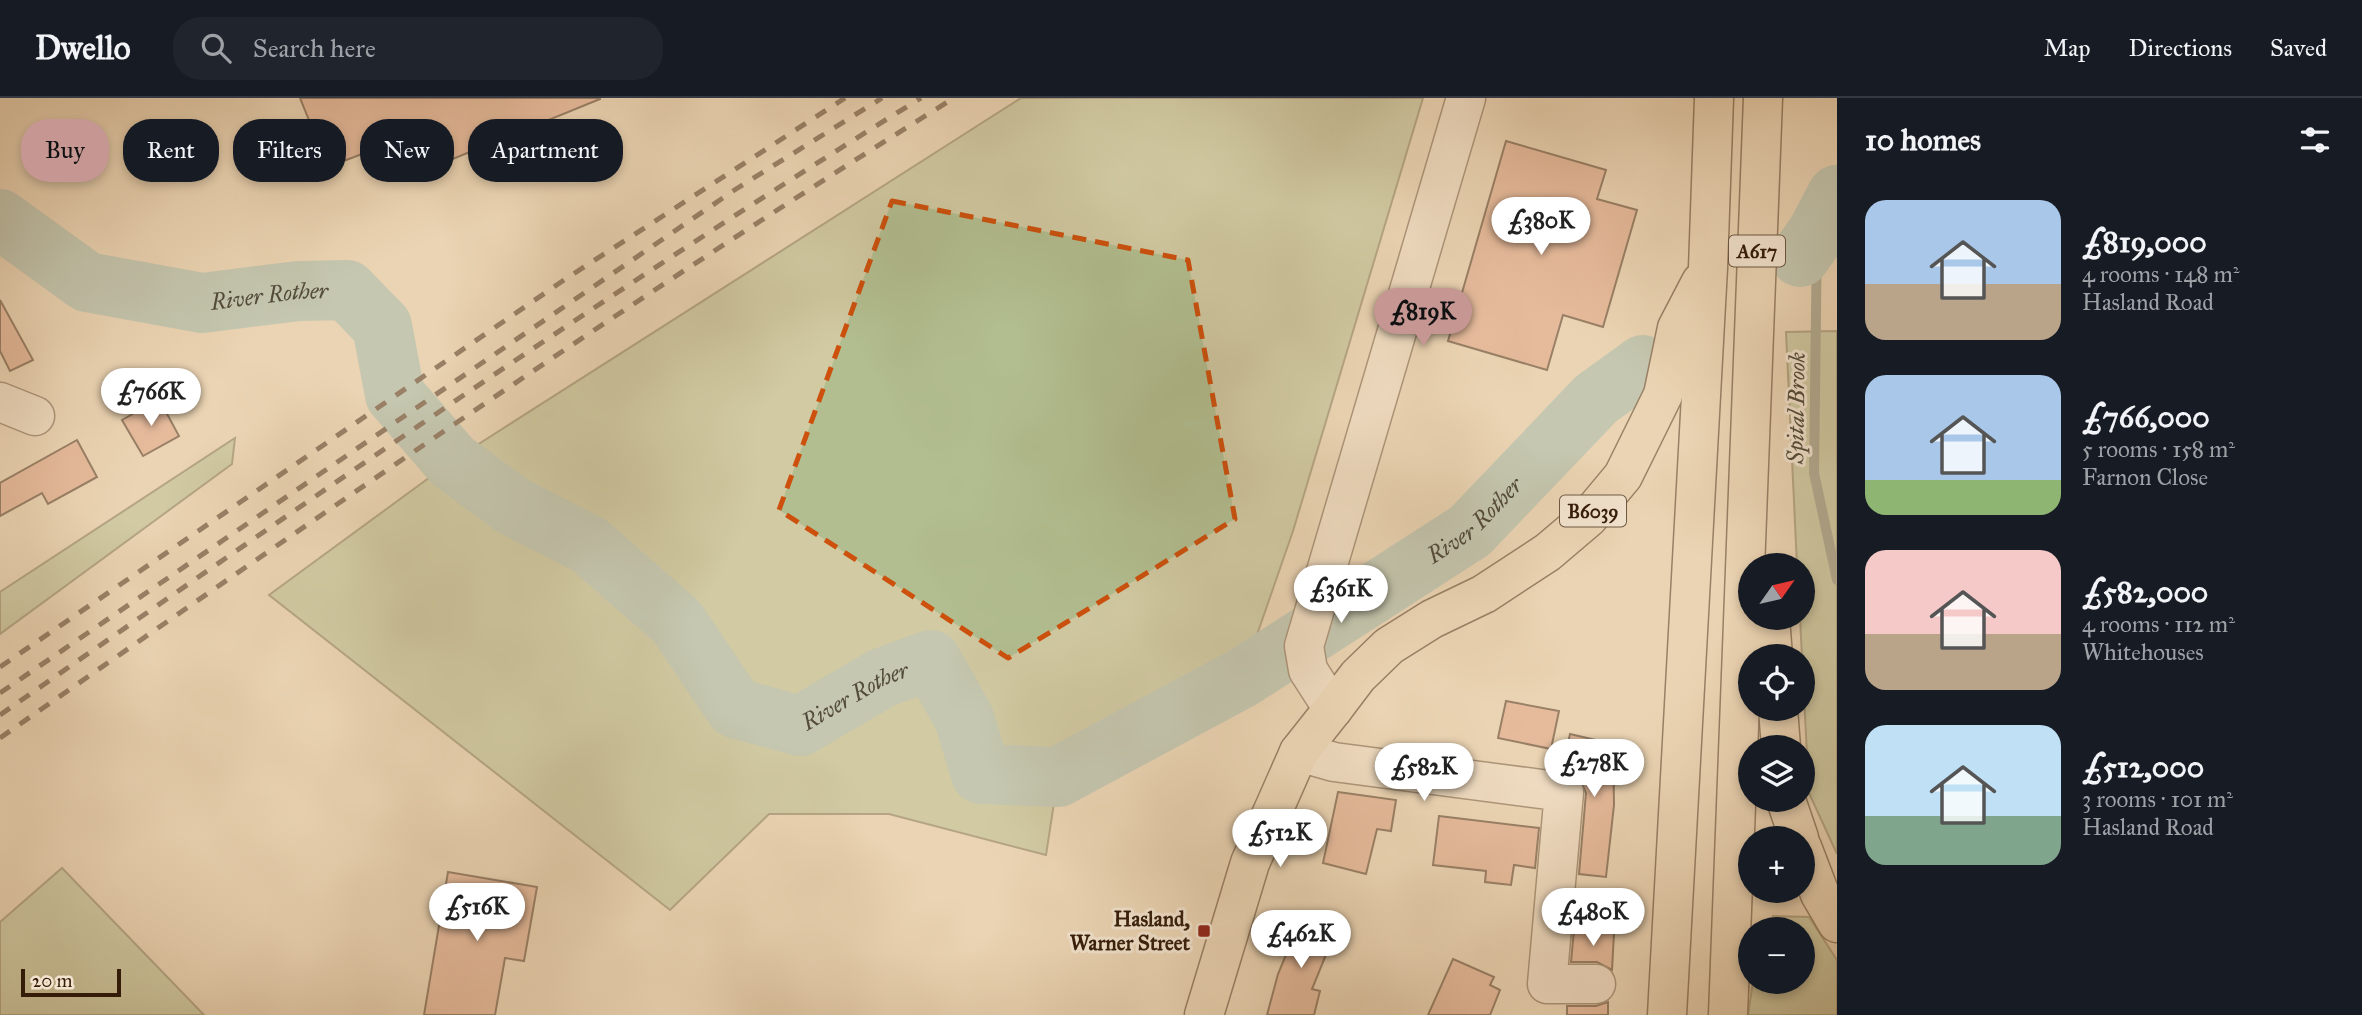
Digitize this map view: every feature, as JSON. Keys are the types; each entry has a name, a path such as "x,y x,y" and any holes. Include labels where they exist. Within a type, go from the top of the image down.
{"main road":[{"name":"A617","path":"1667,1015 1708,268 1714,98"},
{"name":"A617","path":"1728,1015 1763,98"},
{"name":"B6039","path":"1204,1015 1250,863 1299,752 1358,676 1389,646 1432,619 1484,594 1548,552 1588,518 1623,476 1663,395 1677,328 1708,268"},
{"path":"1751,403 1764,553"},
{"path":"1815,881 1837,923"}],"street":[{"path":"1333,709 1308,670 1304,646 1466,98"},
{"path":"0,402 35,416"},
{"path":"1299,752 1334,762 1564,792 1547,984 1596,984"}],"highlighted area":[{"path":"892,201 1188,260 1235,519 1008,658 779,510"}],"green space":[{"path":"1021,98 1423,98 1293,531 1242,678 1058,777 1046,855 889,814 769,814 670,910 269,595 452,461"},
{"path":"1837,331 1837,854 1815,806 1815,735 1806,735 1805,721 1815,721 1815,644 1801,644 1801,630 1815,630 1815,553 1796,553 1786,332"},
{"path":"235,438 232,464 0,634 0,592"},
{"path":"62,868 204,1015 0,1015 0,922"},
{"path":"1815,926 1837,960 1837,1015 1748,1015 1751,994 1815,994"}],"building":[{"path":"300,98 600,98 551,119 468,119 468,153 454,158 454,119 360,119 360,155 346,160 346,119 309,119"},
{"path":"1506,141 1606,170 1597,199 1637,210 1603,327 1563,315 1547,370 1448,341"},
{"path":"0,300 33,360 10,371 0,351"},
{"path":"159,399 179,436 143,456 122,420"},
{"path":"77,440 97,477 48,504 42,493 0,516 0,483"},
{"path":"1506,701 1559,711 1551,749 1498,738"},
{"path":"1570,734 1613,744 1614,805 1606,877 1579,874 1586,793 1578,775 1562,770"},
{"path":"1338,792 1396,800 1391,831 1377,829 1366,874 1323,863"},
{"path":"1439,816 1539,828 1535,868 1514,865 1511,885 1485,882 1486,871 1433,865"},
{"path":"448,872 537,887 524,961 505,958 495,1015 424,1015"},
{"path":"1302,916 1336,930 1312,989 1320,991 1314,1015 1267,1015 1278,974"},
{"path":"1574,930 1614,933 1612,970 1597,962 1571,962"},
{"path":"1453,959 1494,977 1490,985 1500,990 1490,1015 1428,1015"},
{"path":"1608,1002 1608,1015 1567,1015 1567,1006 1596,1006"}],"waterway":[{"name":"River Rother","path":"1800,257 1817,233 1837,195"},
{"name":"River Rother","path":"0,219 87,282 202,303 299,291 347,290 382,326 395,395 452,461 513,506 589,545 677,622 735,708 800,726 882,678 931,660 964,718 981,774 1058,777 1242,678 1470,531 1596,399 1643,365"},
{"name":"Spital Brook","path":"1817,233 1814,473 1837,580"}],"railway":[{"path":"0,667 564,280 845,98"},
{"path":"0,693 736,189 882,98"},
{"path":"0,715 571,323 921,98"},
{"path":"0,738 592,332 954,98"}],"place":[{"name":"Hasland, Warner Street","path":"1204,931"}]}
